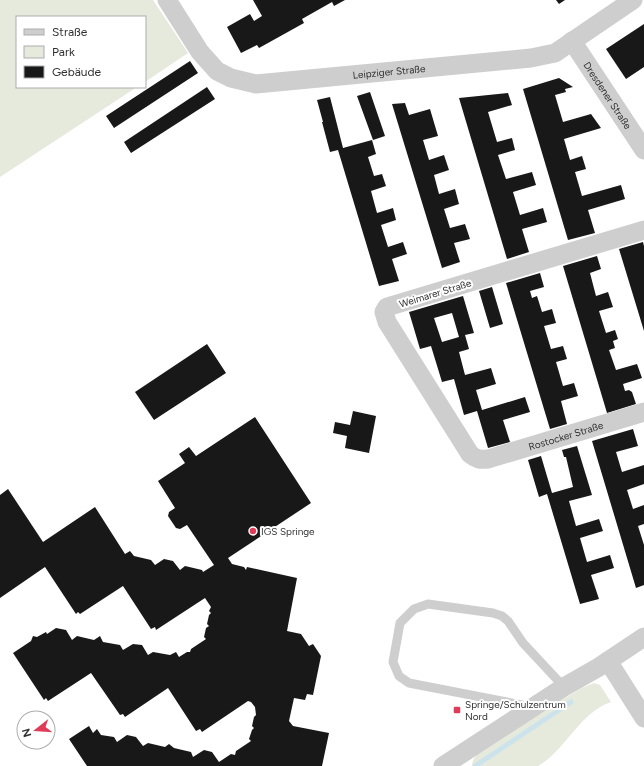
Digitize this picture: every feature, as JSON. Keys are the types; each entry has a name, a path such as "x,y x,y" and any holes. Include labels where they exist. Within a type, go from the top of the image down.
{"street":[{"name":"Leipziger Straße","path":"167,0 200,52 217,71 231,78 256,84 531,58 555,53 633,0"},
{"name":"Dresdener Straße","path":"572,42 644,150"},
{"name":"Weimarer Straße","path":"488,459 481,460 470,454 387,322 384,312 387,307 644,230"},
{"name":"Rostocker Straße","path":"488,459 644,412"},
{"path":"452,764 564,687 608,661 644,637"},
{"path":"608,661 644,718"}],"lane":[{"path":"534,707 409,684 399,676 393,662 400,623 414,609 428,604 493,613 502,616 508,621 523,643 564,687"}],"green space":[{"path":"0,0 153,0 188,53 146,81 146,16 16,16 16,88 135,88 0,177"},
{"path":"594,683 600,685 611,702 590,714 557,751 538,766 472,766 472,762 476,756 489,744 582,688"}],"building":[{"path":"253,0 345,0 334,6 332,2 302,19 304,23 259,48 257,45 241,53 227,27 250,14 254,21 262,16"},
{"path":"556,0 565,0 559,4"},
{"path":"644,24 644,67 626,79 606,49"},
{"path":"190,61 198,73 114,128 106,116"},
{"path":"559,78 573,87 565,89 566,92 555,95 563,122 591,114 601,128 564,139 570,160 582,156 586,169 575,172 582,196 621,185 625,199 588,210 595,233 568,240 523,89"},
{"path":"207,87 215,99 131,153 124,142"},
{"path":"370,92 385,136 373,140 357,96"},
{"path":"508,93 512,105 488,112 497,142 512,138 515,150 498,155 506,179 532,172 536,185 513,192 520,215 543,208 547,222 522,229 529,252 507,259 459,98"},
{"path":"330,97 343,148 372,140 376,154 368,157 374,176 382,174 386,186 371,191 377,213 393,208 396,220 381,225 388,247 403,242 407,254 392,259 399,281 379,286 338,150 330,152 322,122 317,100"},
{"path":"405,103 409,115 430,109 438,136 423,140 429,160 444,155 449,170 434,175 439,194 455,189 459,204 444,209 450,228 465,224 470,239 454,243 460,262 442,268 392,104"},
{"path":"643,242 644,246 644,331 619,249"},
{"path":"597,256 601,269 590,273 596,296 608,292 613,307 599,311 606,333 615,330 618,339 613,341 615,348 609,350 616,370 637,364 642,378 623,384 625,391 629,390 632,392 636,404 607,413 563,266"},
{"path":"540,273 544,287 530,291 532,298 537,296 542,312 552,309 556,323 544,326 551,349 563,346 567,359 556,362 563,386 574,383 578,396 561,401 567,424 550,429 506,283"},
{"path":"492,287 503,324 490,328 479,291"},
{"path":"463,296 474,333 465,335 469,349 459,352 465,375 491,368 496,384 476,390 482,410 525,397 530,412 503,420 510,442 488,448 477,411 464,415 454,379 442,382 431,346 420,349 409,312","holes":["452,313 459,337 442,342 434,318"]},
{"path":"207,344 226,373 154,420 135,392"},
{"path":"353,411 376,416 369,453 345,448 347,436 333,433 335,422 350,425"},
{"path":"255,417 311,503 228,558 232,564 244,567 246,570 247,567 297,578 287,631 301,634 309,646 313,644 321,656 313,695 307,694 305,700 294,698 289,721 293,726 329,733 322,766 87,766 69,739 89,726 93,733 97,729 101,735 114,737 117,742 127,735 136,737 143,746 148,743 165,747 169,744 174,748 191,752 193,757 204,750 212,752 219,762 231,754 235,755 236,751 251,741 249,739 254,728 252,726 256,715 255,707 248,701 202,732 200,729 196,731 168,688 125,717 123,714 120,715 91,673 48,701 46,698 44,700 13,653 31,641 33,636 37,637 46,632 47,634 56,628 66,630 72,640 77,636 94,640 100,636 103,642 120,645 123,650 133,644 142,645 148,655 153,652 170,655 176,652 179,657 187,652 190,652 191,649 206,639 204,637 206,628 209,626 207,624 211,613 209,611 211,607 205,598 156,630 155,627 151,629 123,586 80,614 78,612 76,614 45,567 0,598 0,495 8,489 43,542 95,507 125,554 130,551 134,556 151,560 155,565 164,559 173,561 180,570 185,566 202,570 203,572 214,565 187,525 180,529 176,528 168,516 169,512 175,508 158,481 185,463 179,454 189,447 196,456"},
{"path":"633,429 638,446 616,452 622,472 644,465 644,484 627,490 633,509 644,505 644,524 638,526 644,545 644,585 636,588 592,441"},
{"path":"577,446 592,495 569,501 576,526 599,519 603,531 580,538 587,562 610,555 614,568 591,575 599,599 580,604 547,494 539,497 528,460 541,456 552,493 573,487 566,457 564,457 562,450"}],"waterway":[{"path":"475,766 571,702"}],"place":[{"name":"IGS Springe","path":"253,531"},
{"name":"Springe/Schulzentrum Nord","path":"457,710"}]}
